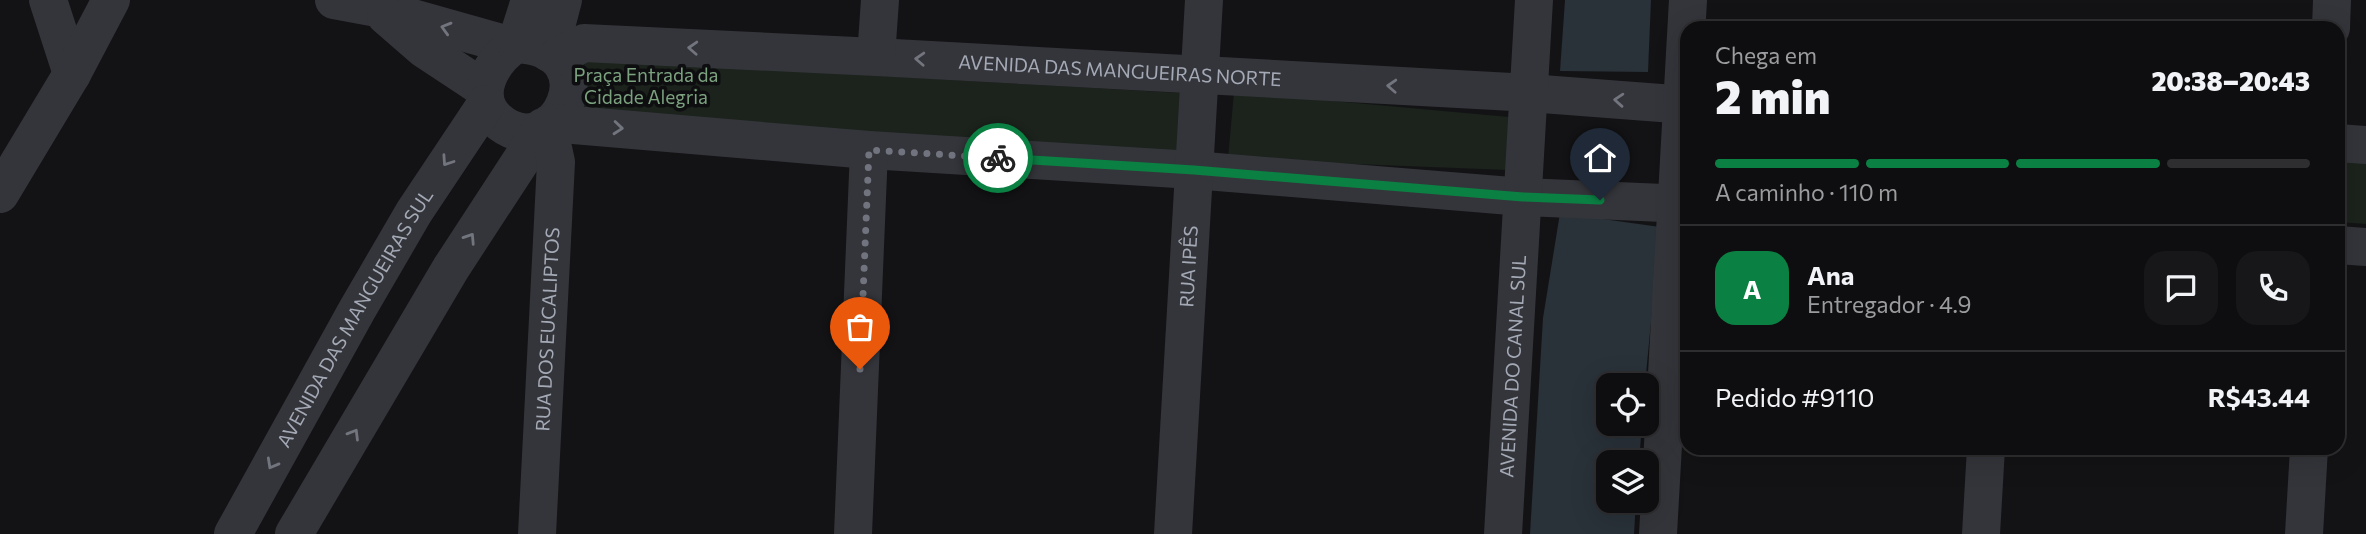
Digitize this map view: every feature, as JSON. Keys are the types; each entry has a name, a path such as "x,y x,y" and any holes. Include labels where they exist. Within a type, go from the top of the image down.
{"street":[{"path":"48,0 72,74"},
{"path":"0,194 72,74 111,0"},
{"path":"293,534 451,268 547,125 559,115 569,97 569,78 533,50 377,8 334,0"},
{"path":"530,0 533,50"},
{"path":"484,96 495,64 533,50 563,0"},
{"path":"876,57 880,0"},
{"name":"RUA IPÊS","path":"1173,534 1203,0"},
{"path":"1529,93 1534,0"},
{"path":"1687,21 1688,0"},
{"path":"2331,21 2332,0"},
{"path":"377,8 484,96 495,119 509,128 526,132 547,125 869,150 1194,170 1523,197 1680,204"},
{"name":"AVENIDA DAS MANGUEIRAS NORTE","path":"533,50 584,43 1529,93 1680,105"},
{"name":"AVENIDA DO CANAL SUL","path":"1503,534 1529,93"},
{"name":"AVENIDA DAS MANGUEIRAS SUL","path":"233,534 350,322 484,96"},
{"name":"RUA DOS EUCALIPTOS","path":"537,534 556,162 547,125"},
{"path":"2345,144 2366,145"},
{"path":"853,534 869,150"},
{"path":"1658,534 1680,232"},
{"path":"2345,246 2366,247"},
{"path":"1981,534 1986,455"},
{"path":"2305,534 2309,455"}],"green space":[{"name":"Praça Entrada da Cidade Alegria","path":"586,59 1180,93 1184,148 1169,155 588,114 581,87"},
{"path":"1234,92 1509,117 1508,170 1228,159"},
{"path":"2345,160 2366,162 2366,224 2345,222"}],"shaded area":[{"path":"1565,0 1651,0 1648,72 1560,71"},
{"path":"1560,213 1660,227 1646,373 1596,373 1596,436 1641,436 1640,450 1596,450 1596,513 1635,513 1634,534 1530,534 1543,318"}],"way so far":[{"path":"860,369 869,150 998,158"}],"route":[{"path":"998,158 1194,170 1523,197 1600,200"}]}
